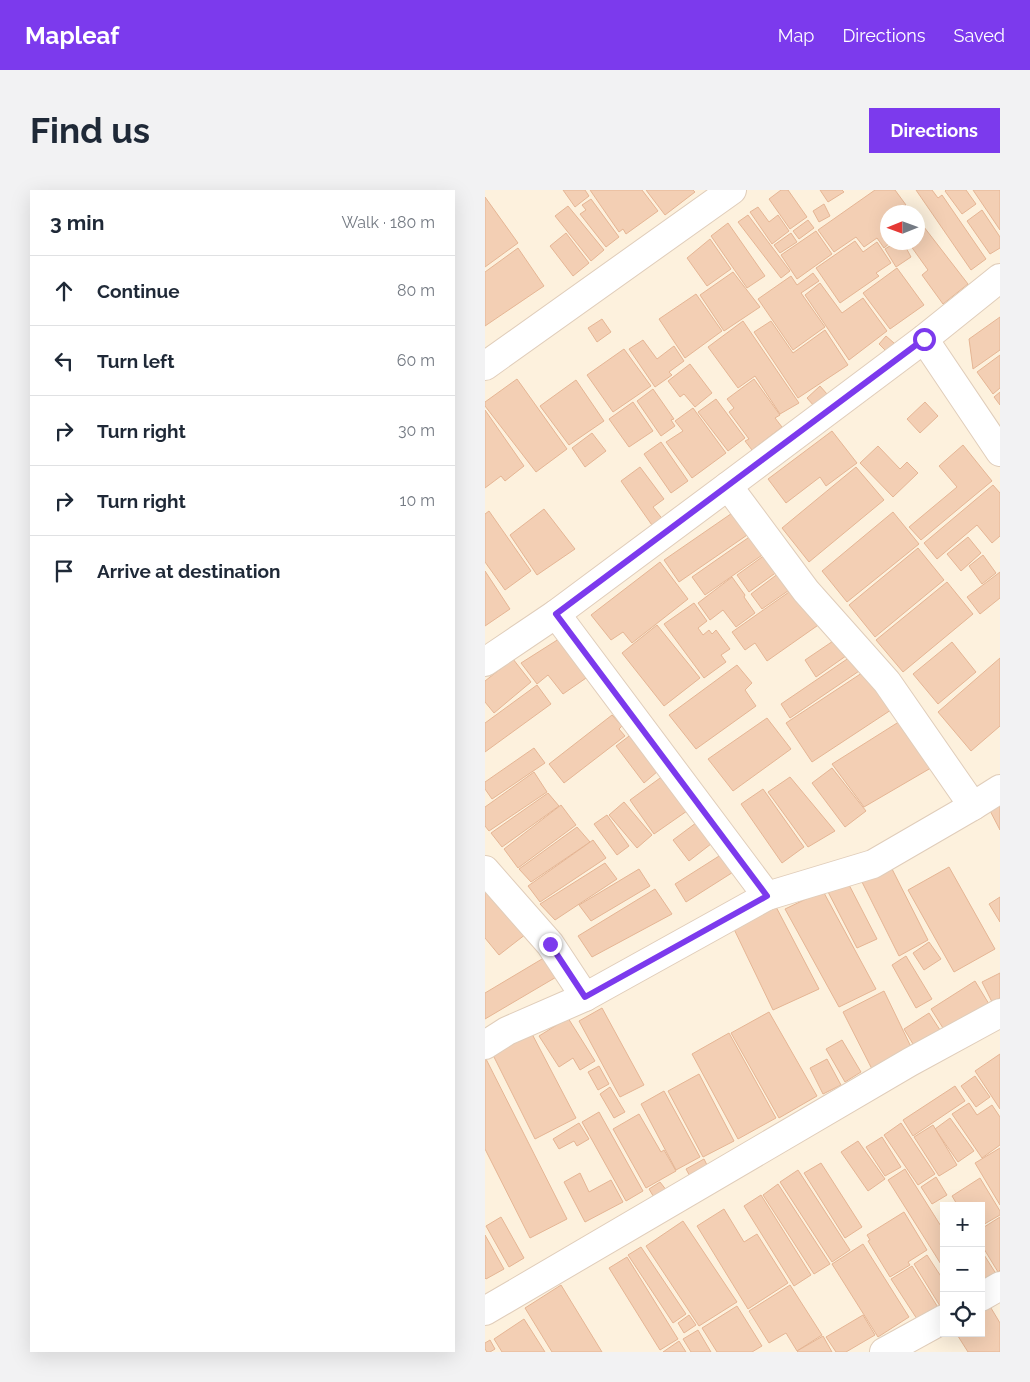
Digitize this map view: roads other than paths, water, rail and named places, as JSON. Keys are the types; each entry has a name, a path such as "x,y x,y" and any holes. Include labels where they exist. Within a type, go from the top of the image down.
{"street":[{"path":"485,366 731,190"},
{"path":"485,662 556,614 728,486 924,339 1000,278"},
{"path":"924,339 1000,452"},
{"path":"728,486 806,591 887,682 973,806"},
{"path":"556,614 767,896"},
{"path":"485,1045 507,1031 585,997 767,896 873,864 1000,789"},
{"path":"485,870 550,944 585,997"},
{"path":"485,1311 910,1062 1000,1013"},
{"path":"985,1295 1000,1286"},
{"path":"884,1352 940,1321"}]}
